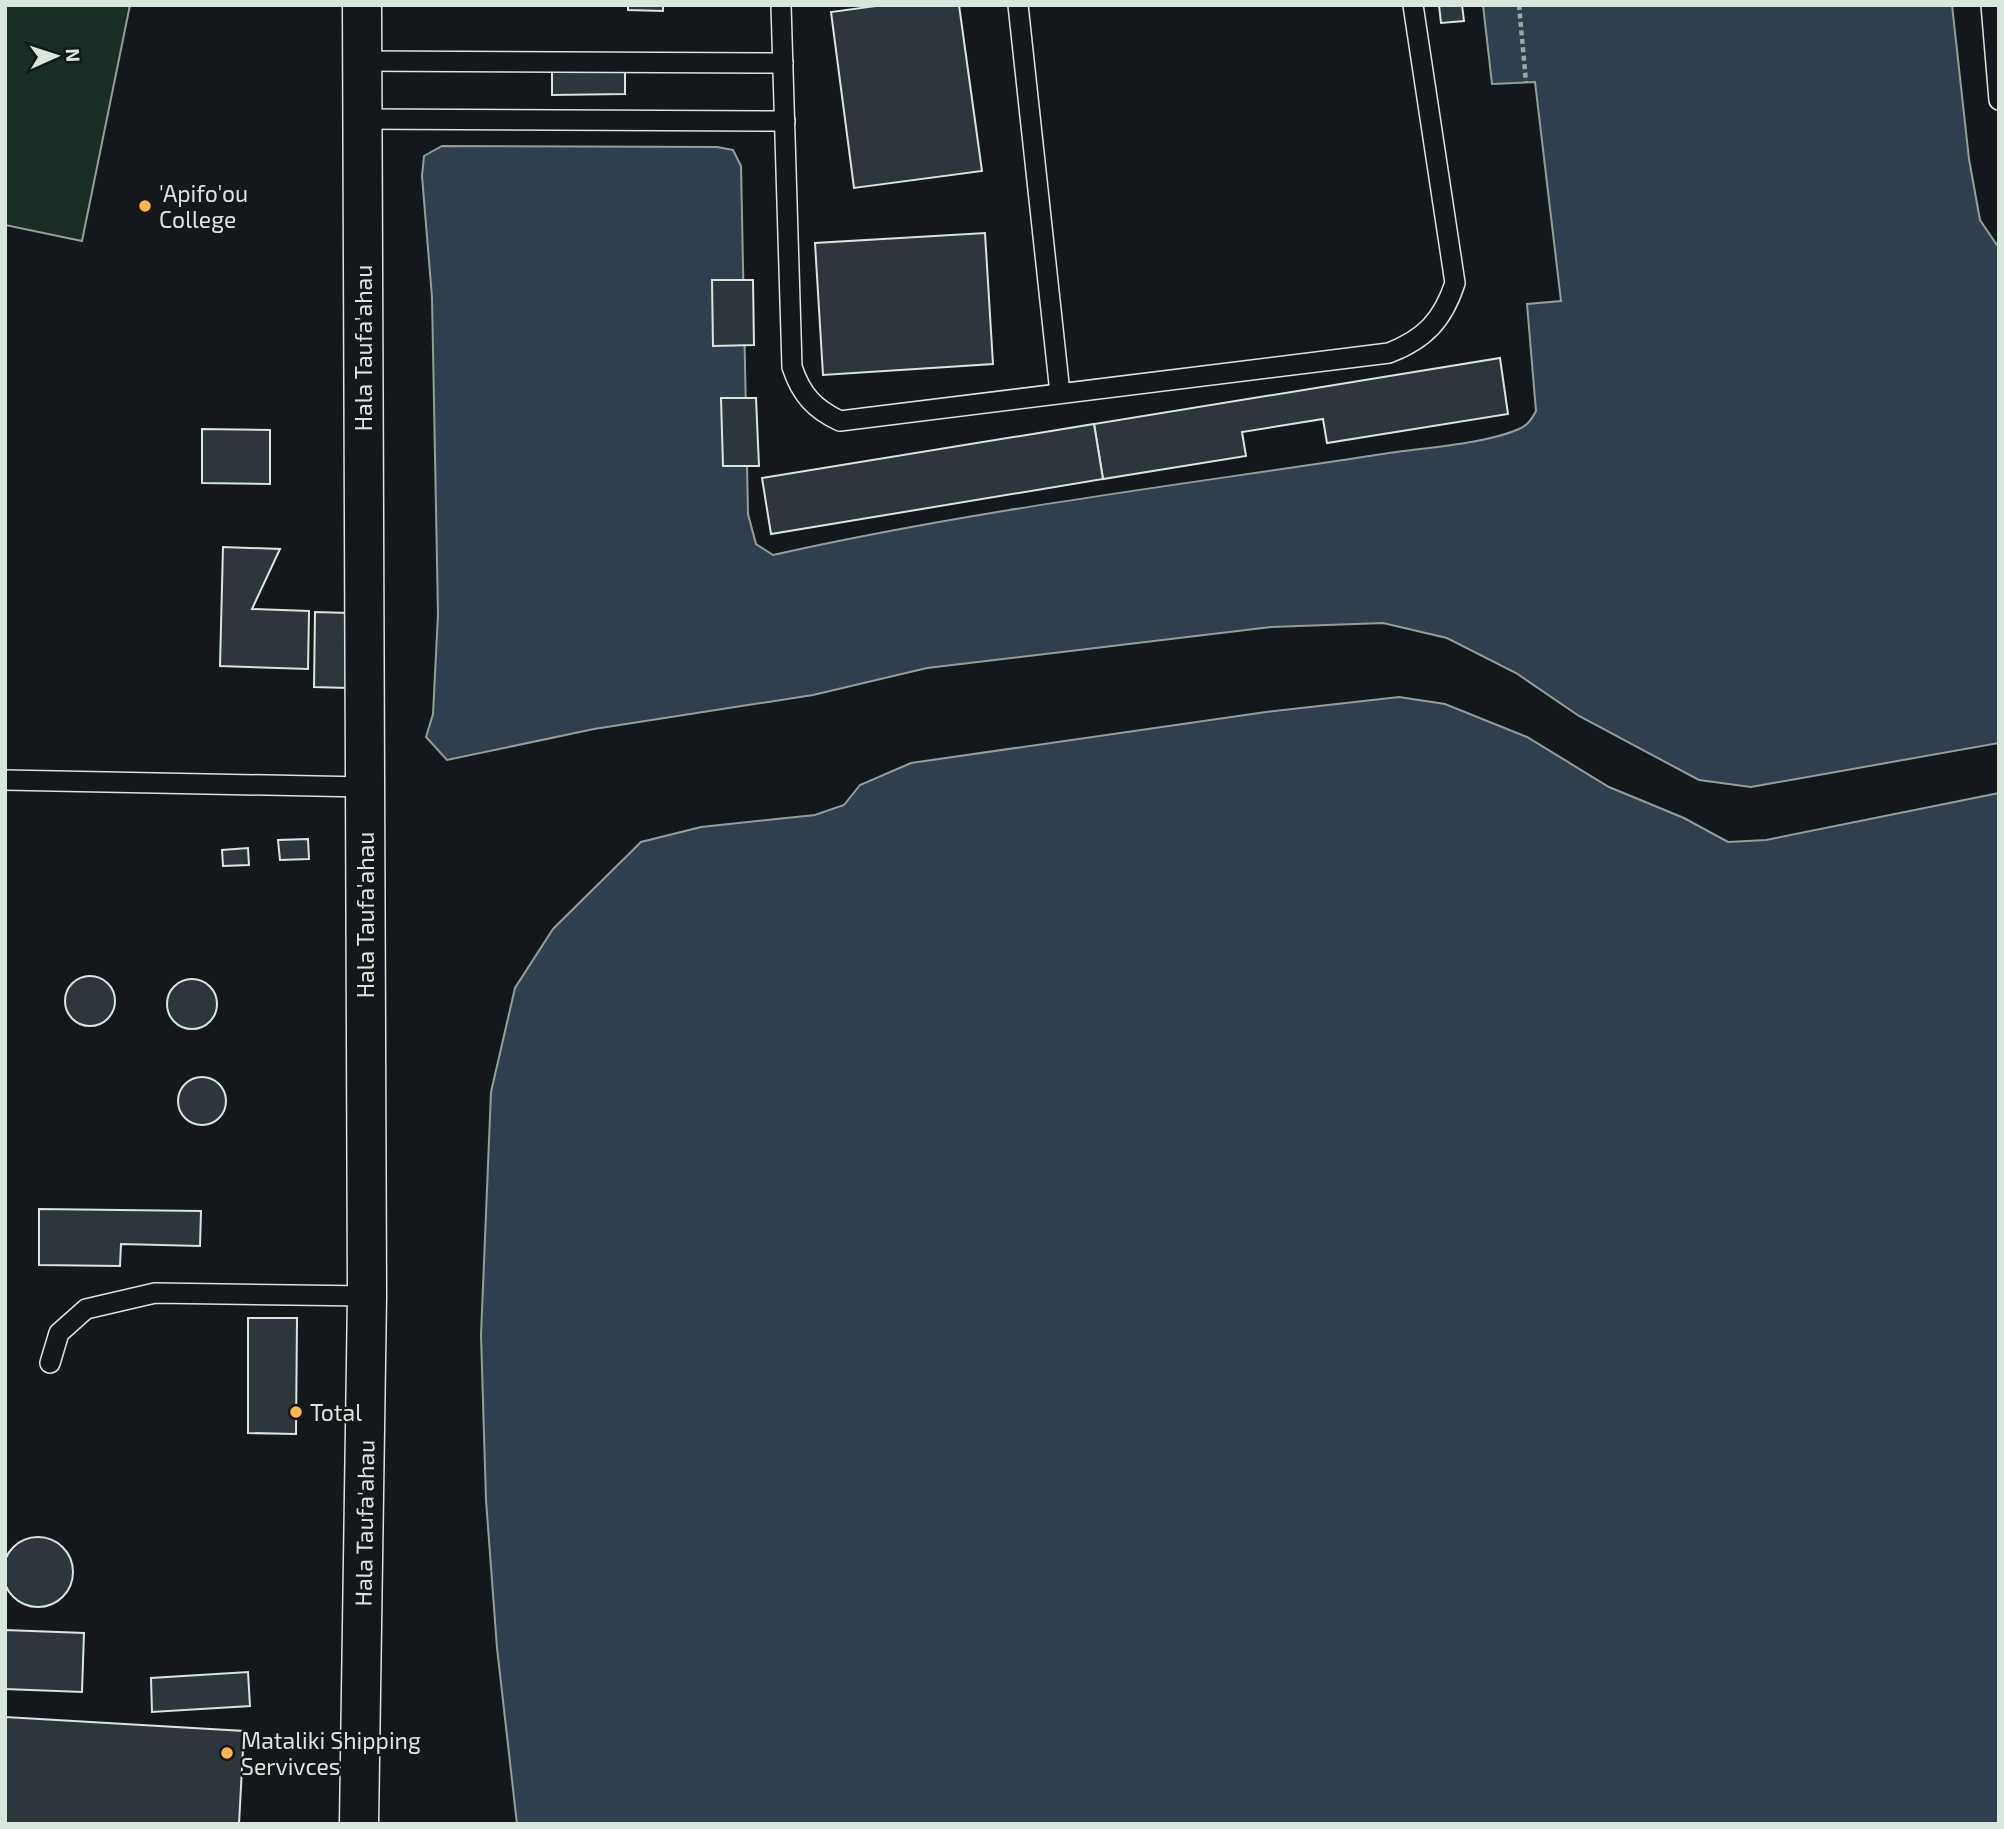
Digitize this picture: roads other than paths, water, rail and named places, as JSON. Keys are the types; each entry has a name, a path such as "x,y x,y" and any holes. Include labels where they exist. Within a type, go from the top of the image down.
{"street":[{"name":"Hala Taufa'ahau","path":"359,1824 367,1296 362,5"}],"lane":[{"path":"781,5 792,367 808,401 840,421 1389,354 1412,344 1433,328 1447,307 1455,283 1413,5"},
{"path":"1018,5 1060,393"},
{"path":"1991,5 1999,100"},
{"path":"362,61 783,63"},
{"path":"362,119 785,121"},
{"path":"5,780 364,787"},
{"path":"50,1363 59,1334 86,1309 155,1293 367,1296"}],"water":[{"path":"1483,5 1952,5 1969,159 1980,220 1999,248 1999,743 1751,787 1699,780 1579,716 1516,673 1447,638 1383,623 1271,627 927,668 813,695 594,729 447,760 426,737 433,714 438,614 432,297 422,176 424,156 442,146 717,147 733,150 741,166 748,514 756,544 773,555 1001,511 1471,442 1525,426 1536,411 1527,304 1561,301 1535,82 1492,84"},
{"path":"1399,697 1445,704 1527,737 1609,787 1684,818 1728,842 1766,840 1999,793 1999,1824 517,1824 497,1648 486,1500 481,1335 491,1092 515,988 553,929 641,842 701,827 815,815 844,805 860,785 911,763 1266,712"}],"place":[{"name":"'Apifo'ou College","path":"145,206"},
{"name":"Total","path":"296,1412"},
{"name":"Mataliki Shipping Servivces","path":"227,1753"}]}
